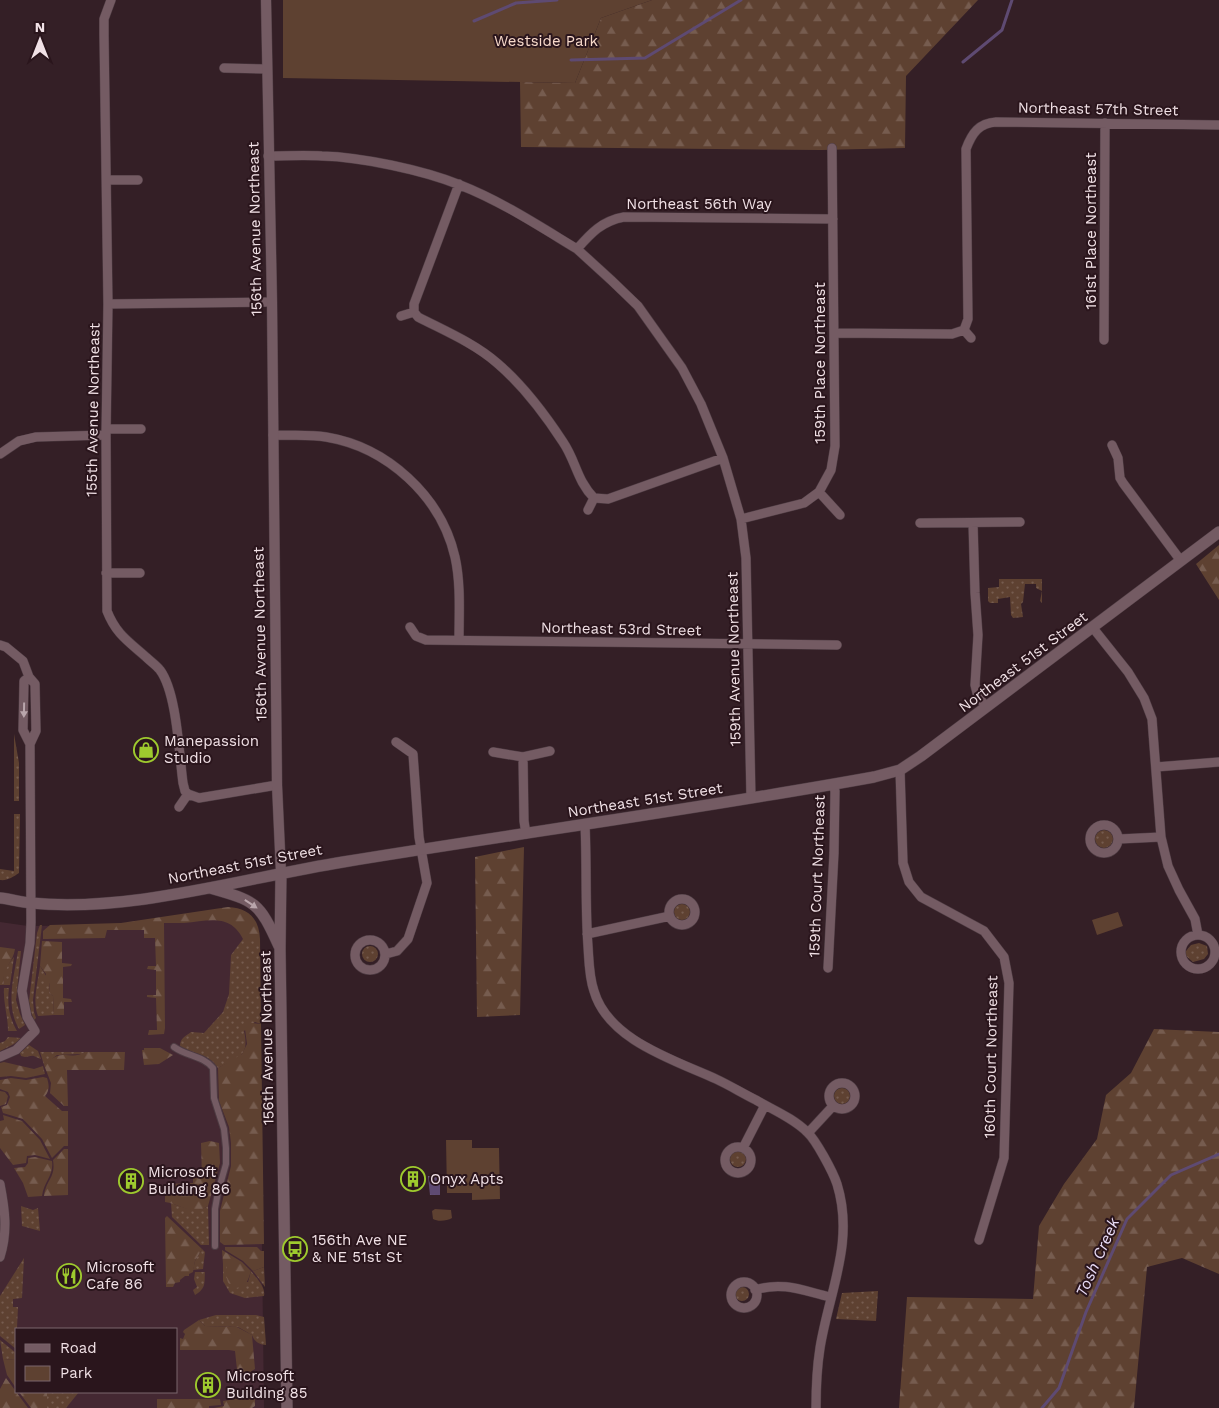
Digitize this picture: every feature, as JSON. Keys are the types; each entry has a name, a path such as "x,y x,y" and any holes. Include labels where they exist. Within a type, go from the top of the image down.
{"main road":[{"name":"Northeast 51st Street","path":"0,898 31,903 63,904 116,901 421,850 751,798 874,777 900,770 1093,628 1219,532"},
{"name":"156th Avenue Northeast","path":"281,873 280,949 287,1408"},
{"path":"206,887 242,898 256,906 268,921 280,949"}],"street":[{"name":"155th Avenue Northeast","path":"111,0 104,19 108,304 106,432 107,611 112,625 120,635 159,669 167,681 172,695 182,783 184,791 188,794"},
{"name":"156th Avenue Northeast","path":"266,0 272,302 277,785 281,873"},
{"path":"224,68 267,69"},
{"name":"Northeast 57th Street","path":"964,330 968,319 966,149 970,138 977,128 986,123 996,122 1219,125"},
{"name":"161st Place Northeast","path":"1104,340 1106,123"},
{"name":"159th Place Northeast","path":"819,492 831,470 835,446 832,148"},
{"path":"268,156 323,156 366,160 459,184 496,201 577,249"},
{"path":"107,180 138,180"},
{"path":"459,184 414,304 414,312 490,357 517,382 541,410 565,445 584,488 594,498 608,499 723,458"},
{"name":"Northeast 56th Way","path":"577,249 598,226 624,217 833,219"},
{"name":"159th Avenue Northeast","path":"577,249 638,306 676,361 701,404 723,458 741,519 746,558 751,798"},
{"path":"108,304 272,302"},
{"path":"401,316 414,312"},
{"path":"834,333 952,334 964,330 971,338"},
{"path":"0,454 20,440 36,437 141,429"},
{"path":"273,435 325,437 350,443 381,458 412,480 431,503 446,532 455,557 459,592 459,640"},
{"path":"1112,445 1118,458 1120,478 1181,561"},
{"path":"741,519 804,503 819,492 840,515"},
{"path":"588,510 594,498"},
{"path":"973,522 978,644 975,685 978,697 987,707"},
{"path":"920,523 1020,522"},
{"path":"106,573 140,573"},
{"name":"Northeast 53rd Street","path":"410,627 416,636 426,640 837,645"},
{"path":"1093,628 1128,672 1144,698 1152,719 1161,837 1168,866 1195,919 1198,934"},
{"path":"0,645 6,647 23,661 29,677 24,681 23,730 30,744 31,903 30,943 22,991 27,1017 35,1031 16,1050 0,1057"},
{"path":"386,954 397,951 403,946 410,934 427,883 421,850 413,754 396,742"},
{"path":"493,752 523,757 550,752"},
{"path":"523,757 526,834"},
{"path":"1156,767 1219,762"},
{"name":"160th Court Northeast","path":"900,770 903,864 909,882 921,897 984,931 1004,957 1009,983 1004,1158 979,1240"},
{"name":"159th Court Northeast","path":"828,968 834,844 835,791 833,784"},
{"path":"179,807 188,794 200,798 277,785"},
{"path":"585,825 587,934 590,973 594,992 603,1010 627,1036 650,1050 717,1080 765,1105 808,1133 823,1157 836,1184 844,1228 842,1252 830,1297 820,1348 816,1408"},
{"path":"1119,839 1161,837"},
{"path":"587,934 670,916"},
{"path":"174,1047 182,1053 202,1059 213,1068 214,1098 224,1128 226,1148 226,1164 215,1209 215,1246"},
{"path":"744,1148 765,1105"},
{"path":"808,1133 833,1106"},
{"path":"0,1184 6,1239 0,1257"},
{"path":"755,1290 767,1286 780,1285 830,1297"}],"shaded area":[{"path":"230,908 258,928 264,1408 0,1408 0,922 28,926 123,925"}],"green space":[{"name":"Westside Park","path":"283,0 652,0 601,18 575,83 283,78"},
{"path":"652,0 978,0 906,76 905,148 821,150 521,147 520,82 575,83 601,18"},
{"path":"1219,545 1219,600 1196,564"},
{"path":"999,579 1042,579 1042,591 1036,588 1036,584 1025,584 1023,602 1021,604 1023,617 1013,618 1011,615 1010,597 998,599 998,603 990,603 988,601 988,588 999,587"},
{"path":"14,734 19,763 19,801 14,801"},
{"path":"14,814 20,814 19,873 8,879 0,880 0,869 14,871"},
{"path":"1100,830 1108,830 1113,835 1111,846 1100,848 1095,843 1095,835"},
{"path":"524,847 520,1015 477,1017 475,857"},
{"path":"682,904 690,912 682,920 674,912"},
{"path":"228,907 241,909 255,920 260,939 243,939 232,925 218,920 164,923 164,1034 148,1035 149,1030 157,1030 156,998 147,997 147,995 156,995 156,970 147,969 148,966 156,966 155,938 144,938 144,930 107,930 105,938 43,939 43,931 50,925 121,923"},
{"path":"1118,912 1123,926 1097,935 1092,920"},
{"path":"40,925 42,925 33,1000 36,1018 34,1020 29,1001 37,933"},
{"path":"243,939 260,939 261,1024 255,1022 244,1031 245,1046 241,1055 218,1068 209,1059 185,1049 180,1046 180,1043 191,1032 204,1033 223,1012 229,994 231,955"},
{"path":"42,941 62,942 62,963 72,964 71,966 63,967 63,998 71,999 72,1002 64,1002 64,1015 54,1015 53,996 49,993 50,983 45,980 46,974 40,966"},
{"path":"1199,943 1207,946 1208,954 1204,959 1193,962 1186,956 1186,951 1191,945"},
{"path":"370,946 378,954 370,962 362,954"},
{"path":"0,947 15,949 4,975 4,985 0,985"},
{"path":"18,951 21,951 16,1000 25,1025 19,1029 12,1010 11,1001"},
{"path":"14,957 10,985 4,985 4,973"},
{"path":"40,966 50,982 49,993 53,996 54,1015 38,1016 36,1010 36,991"},
{"path":"4,988 9,988 9,1010 17,1031 8,1031"},
{"path":"244,1022 261,1024 264,1244 224,1245 220,1242 220,1211 231,1166 231,1143 229,1127 219,1101 218,1068 242,1054 247,1044"},
{"path":"1154,1029 1219,1032 1219,1274 1182,1258 1147,1267 1134,1408 899,1408 907,1297 1033,1299 1039,1226 1064,1184 1097,1139 1106,1095 1131,1073"},
{"path":"8,1037 21,1038 0,1051 0,1043"},
{"path":"29,1045 38,1051 41,1059 33,1056 21,1056 20,1053"},
{"path":"144,1048 160,1048 173,1055 159,1064 144,1065 142,1050"},
{"path":"40,1052 85,1052 82,1054 57,1055 44,1065"},
{"path":"85,1052 125,1052 124,1070 67,1070 68,1106 64,1106 50,1093 51,1083 44,1065 61,1055 75,1055"},
{"path":"4,1062 34,1069 43,1066 45,1074 26,1078 0,1077 0,1063"},
{"path":"11,1078 26,1080 47,1078 49,1085 45,1096 62,1111 68,1111 68,1146 64,1146 52,1158 42,1139 23,1119 3,1113 1,1107 7,1105 10,1097 8,1092 0,1089 0,1080"},
{"path":"842,1088 850,1096 842,1104 834,1096"},
{"path":"0,1091 5,1092 8,1096 6,1104 0,1106"},
{"path":"3,1115 22,1121 40,1140 50,1159 35,1155 27,1156 26,1163 13,1165 0,1148 0,1121 4,1120"},
{"path":"446,1140 472,1140 472,1148 499,1148 500,1199 472,1200 472,1193 447,1193"},
{"path":"210,1141 219,1143 220,1163 208,1206 192,1210 165,1202 165,1184 193,1183 193,1178 202,1178 201,1143"},
{"path":"64,1149 68,1149 68,1195 44,1196 53,1171 53,1160"},
{"path":"738,1151 746,1159 738,1167 730,1159"},
{"path":"35,1157 52,1161 52,1171 42,1196 28,1197 23,1183 14,1168 25,1167 28,1163 28,1158"},
{"path":"171,1203 194,1210 208,1206 209,1245 201,1245 172,1217"},
{"path":"21,1206 33,1210 38,1208 40,1231 22,1226"},
{"path":"435,1209 451,1210 452,1218 442,1221 433,1219 432,1211"},
{"path":"167,1216 202,1249 195,1261 193,1272 189,1276 185,1276 180,1282 175,1283 173,1287 166,1287 165,1218"},
{"path":"225,1247 257,1247 264,1251 264,1267 253,1271 243,1261 225,1250"},
{"path":"202,1249 205,1252 203,1269 193,1270 195,1261"},
{"path":"222,1250 242,1262 251,1271 243,1286 232,1287 228,1282 227,1265 223,1264"},
{"path":"24,1258 22,1298 13,1299 13,1307 18,1307 15,1348 0,1336 0,1296"},
{"path":"223,1264 227,1264 227,1280 248,1282 251,1271 262,1286 264,1296 245,1298 230,1293 223,1281"},
{"path":"264,1267 265,1287 253,1271"},
{"path":"195,1272 205,1272 205,1282 195,1295 193,1290 197,1287 194,1279"},
{"path":"742,1287 747,1289 749,1294 747,1299 742,1301 737,1299 735,1294 737,1289"},
{"path":"878,1291 876,1321 836,1319 842,1293"},
{"path":"216,1315 256,1315 264,1317 266,1345 257,1342 252,1335 238,1327 205,1326 199,1320"},
{"path":"199,1320 205,1326 237,1327 252,1335 255,1369 238,1379 235,1351 180,1350 180,1338 183,1339 184,1330"},
{"path":"0,1340 15,1352 15,1360 3,1359"},
{"path":"3,1359 15,1360 15,1387 7,1375"},
{"path":"6,1378 15,1393 17,1393 28,1408 0,1408 0,1389"},
{"path":"20,1393 47,1393 47,1408 31,1408"},
{"path":"47,1393 78,1393 66,1408 47,1408"},
{"path":"255,1396 255,1406 252,1408 214,1408 224,1406 223,1401"},
{"path":"157,1399 220,1399 221,1405 209,1406 209,1408 157,1408"}],"water":[{"path":"428,1176 440,1176 440,1195 430,1195"}],"waterway":[{"path":"474,21 516,3 557,0"},
{"path":"571,60 645,58 741,0"},
{"path":"963,62 1002,30 1012,0"},
{"name":"Tosh Creek","path":"1042,1408 1059,1388 1086,1312 1127,1219 1171,1175 1219,1154"}],"place":[{"name":"Manepassion Studio","path":"146,750"},
{"name":"Onyx Apts","path":"413,1179"},
{"name":"Microsoft Building 86","path":"131,1181"},
{"name":"156th Ave NE & NE 51st St","path":"295,1249"},
{"name":"Microsoft Cafe 86","path":"69,1276"},
{"name":"Microsoft Building 85","path":"208,1385"}]}
